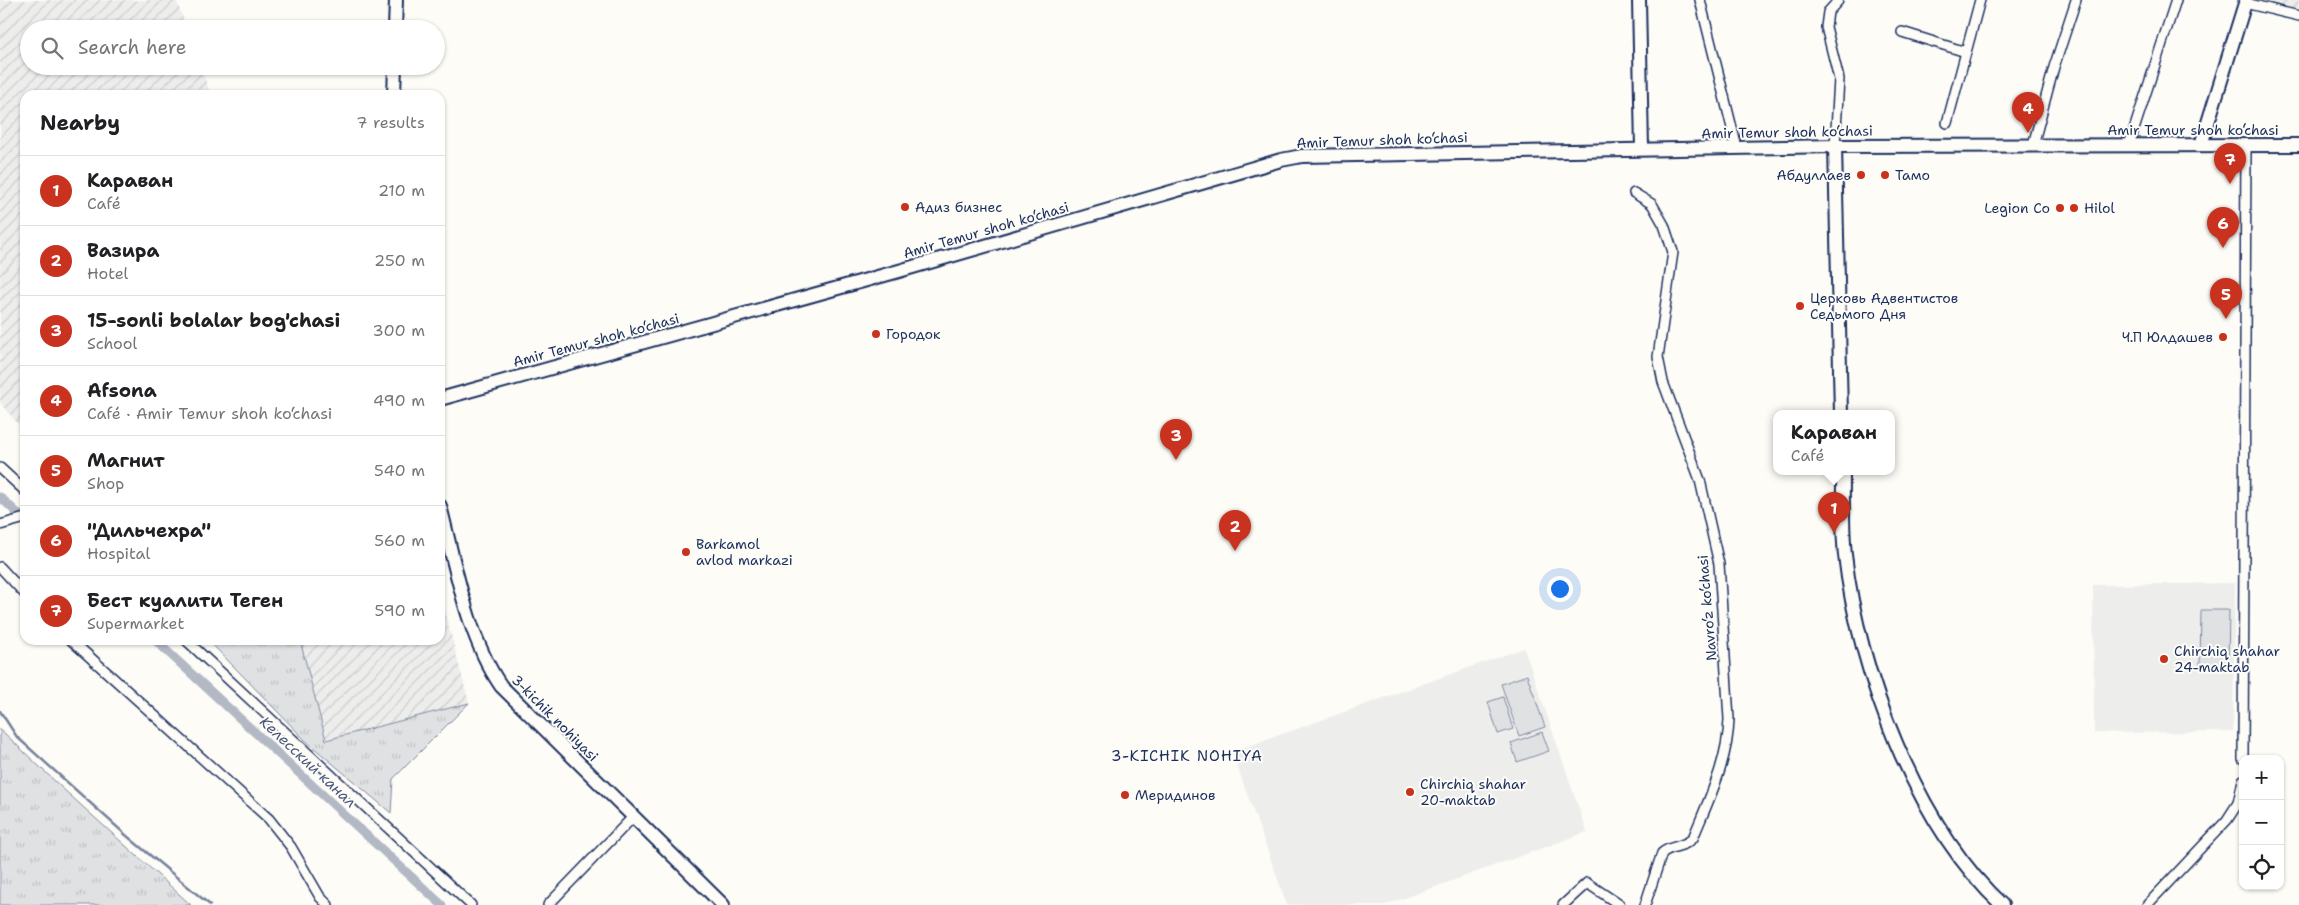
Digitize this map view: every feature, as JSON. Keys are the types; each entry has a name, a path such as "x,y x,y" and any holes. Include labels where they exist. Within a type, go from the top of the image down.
{"main road":[{"path":"395,20 396,0"},
{"path":"1639,0 1642,150"},
{"path":"2201,145 2246,2"},
{"path":"394,90 395,75"},
{"name":"Amir Temur shoh ko‘chasi","path":"445,398 960,254 1281,160 1326,155 1835,146 2299,145"},
{"path":"1835,146 1841,410"},
{"path":"1843,475 1845,556 1857,620 1884,712 1897,744 1938,824 1963,862 2002,905"},
{"name":"3-kichik nohiyasi","path":"445,525 473,629 490,670 501,686 724,905"}],"street":[{"path":"1700,0 1737,148"},
{"path":"1947,123 1980,0"},
{"path":"2033,145 2054,67 2076,0"},
{"path":"2129,145 2176,0"},
{"path":"1835,146 1839,78 1826,27 1828,12 1838,1"},
{"path":"2246,2 2299,16"},
{"path":"1902,32 1966,52"},
{"path":"2243,755 2246,145"},
{"name":"Navro‘z ko‘chasi","path":"1634,193 1652,204 1664,225 1673,252 1658,357 1663,382 1700,480 1720,564 1729,719 1728,740 1724,760 1693,838 1688,843 1667,849 1662,853 1645,905"},
{"path":"0,468 20,486"},
{"path":"0,525 20,519"},
{"path":"0,567 20,589"},
{"path":"77,645 269,819 291,846 320,897 328,905"},
{"path":"191,645 471,905"},
{"path":"2147,905 2227,820 2239,798"},
{"path":"548,905 633,817"},
{"path":"1563,905 1587,883 1620,905"}],"shaded area":[{"path":"0,0 176,0 184,20 20,20 20,75 203,75 209,90 20,90 20,426 0,403"},
{"path":"2265,0 2299,0 2299,10"},
{"name":"Chirchiq shahar 24-maktab","path":"2235,583 2233,732 2094,733 2093,585"},
{"path":"445,612 469,703 326,740 301,645 445,645"},
{"name":"Chirchiq shahar 20-maktab","path":"1524,648 1587,832 1385,905 1287,905 1232,752"}],"green space":[{"path":"2201,610 2229,610 2228,665 2200,665"},
{"path":"213,645 301,645 326,740 469,703 393,779 391,813 306,741"},
{"path":"1527,675 1545,727 1519,736 1501,684"},
{"path":"1503,697 1513,729 1498,734 1488,702"},
{"path":"0,729 61,787 191,905 0,905"},
{"path":"1542,732 1549,751 1517,762 1511,743"}],"waterway":[{"name":"Келесский канал","path":"0,497 20,515"},
{"name":"Келесский канал","path":"160,645 442,905"},
{"path":"0,711 17,737 127,836 210,905"}],"place":[{"name":"Afsona","path":"2028,133"},
{"name":"Абдуллаев","path":"1861,175"},
{"name":"Тамо","path":"1885,175"},
{"name":"Бест куалити Теген","path":"2230,184"},
{"name":"Адиз бизнес","path":"905,207"},
{"name":"Legion Co","path":"2060,208"},
{"name":"Hilol","path":"2074,208"},
{"name":"\"Дильчехра\"","path":"2223,248"},
{"name":"Церковь Адвентистов Седьмого Дня","path":"1800,306"},
{"name":"Магнит","path":"2226,319"},
{"name":"Городок","path":"876,334"},
{"name":"Ч.П Юлдашев","path":"2223,337"},
{"name":"15-sonli bolalar bog'chasi","path":"1176,460"},
{"name":"Караван","path":"1834,533"},
{"name":"Вазира","path":"1235,551"},
{"name":"Barkamol avlod markazi","path":"686,552"},
{"name":"Chirchiq shahar 24-maktab","path":"2164,659"},
{"name":"Chirchiq shahar 20-maktab","path":"1410,792"},
{"name":"Меридинов","path":"1125,795"}],"district":[{"name":"3-KICHIK NOHIYA","path":"1187,756"}]}
